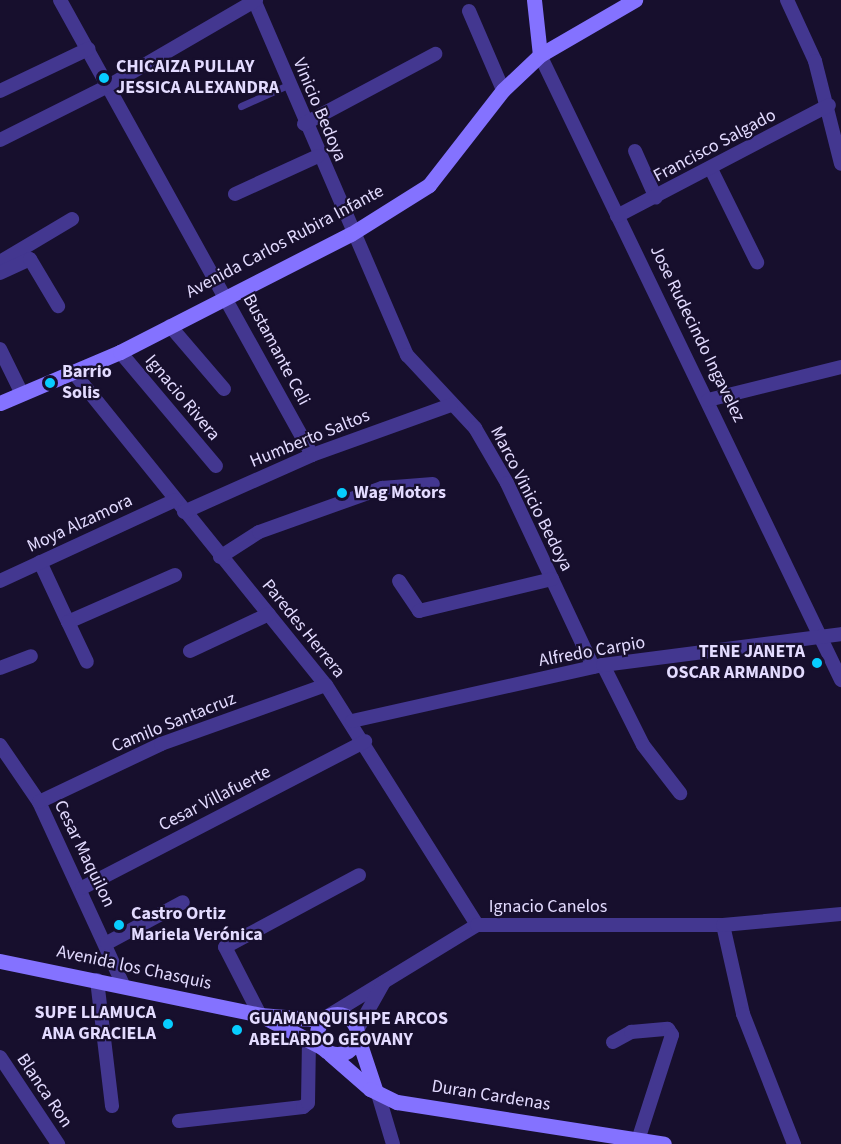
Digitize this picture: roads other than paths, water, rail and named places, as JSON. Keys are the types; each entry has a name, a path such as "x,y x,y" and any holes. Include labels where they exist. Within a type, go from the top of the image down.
{"street":[{"name":"Bustamante Celi","path":"60,0 110,85 312,455"},
{"path":"0,140 110,85 255,0"},
{"name":"Vinicio Bedoya","path":"255,0 351,234"},
{"name":"Jose Rudecindo Ingavelez","path":"534,0 540,55 824,640 841,681"},
{"name":"Avenida Carlos Rubira Infante","path":"0,403 120,352 226,295 351,234 429,185 503,90 540,55 635,0"},
{"path":"792,1 829,105 841,162"},
{"path":"469,11 503,90"},
{"path":"0,91 88,50"},
{"path":"304,124 435,54"},
{"name":"Francisco Salgado","path":"617,216 712,171 829,105"},
{"path":"635,151 656,198"},
{"path":"235,194 318,156"},
{"path":"712,171 757,262"},
{"path":"0,262 72,219"},
{"name":"Marco Vinicio Bedoya","path":"351,234 406,355 490,453 598,666 643,745 680,793"},
{"path":"0,273 30,259 58,306"},
{"path":"170,326 224,389"},
{"path":"0,349 22,394"},
{"name":"Ignacio Rivera","path":"120,352 216,466"},
{"path":"708,400 841,367"},
{"name":"Paredes Herrera","path":"74,373 174,500 326,685 365,741 477,925"},
{"name":"Humberto Saltos","path":"184,512 312,455 451,405"},
{"path":"220,556 259,532 382,488 433,484"},
{"name":"Moya Alzamora","path":"0,581 174,500"},
{"path":"40,562 87,662"},
{"path":"68,622 176,575"},
{"path":"399,581 418,611 552,579"},
{"path":"190,651 269,614"},
{"name":"Alfredo Carpio","path":"352,721 598,666 824,640 841,634"},
{"path":"0,668 31,656"},
{"name":"Camilo Santacruz","path":"39,802 161,744 326,685"},
{"name":"Cesar Villafuerte","path":"82,888 365,741"},
{"name":"Cesar Maquilon","path":"0,745 39,802 82,888 123,985"},
{"path":"260,1015 225,946 359,875"},
{"path":"107,943 183,902"},
{"name":"Ignacio Canelos","path":"325,1018 477,925 723,925 841,914"},
{"path":"723,925 743,1014 795,1144"},
{"name":"Avenida los Chasquis","path":"0,961 260,1015 325,1018"},
{"name":"Ignacio Canelos","path":"357,1032 387,978"},
{"path":"97,980 112,1106"},
{"name":"Avenida los Chasquis","path":"260,1015 320,1047 378,1094"},
{"path":"179,1121 303,1107 308,1103 320,1047 317,1036 325,1018 346,1016 357,1032 363,1064 378,1094 393,1144"},
{"path":"614,1042 631,1032 668,1029 672,1035 638,1140"},
{"path":"320,1047 345,1053 357,1032"},
{"name":"Blanca Ron","path":"0,1057 58,1144"},
{"name":"Duran Cardenas","path":"378,1094 593,1137 664,1144"}],"lane":[{"path":"241,106 288,85"}],"place":[{"name":"CHICAIZA PULLAY JESSICA ALEXANDRA","path":"104,78"},
{"name":"Barrio Solis","path":"50,383"},
{"name":"Wag Motors","path":"342,493"},
{"name":"TENE JANETA OSCAR ARMANDO","path":"817,663"},
{"name":"Castro Ortiz Mariela Verónica","path":"119,925"},
{"name":"SUPE LLAMUCA ANA GRACIELA","path":"168,1024"},
{"name":"GUAMANQUISHPE ARCOS ABELARDO GEOVANY","path":"237,1030"}]}
